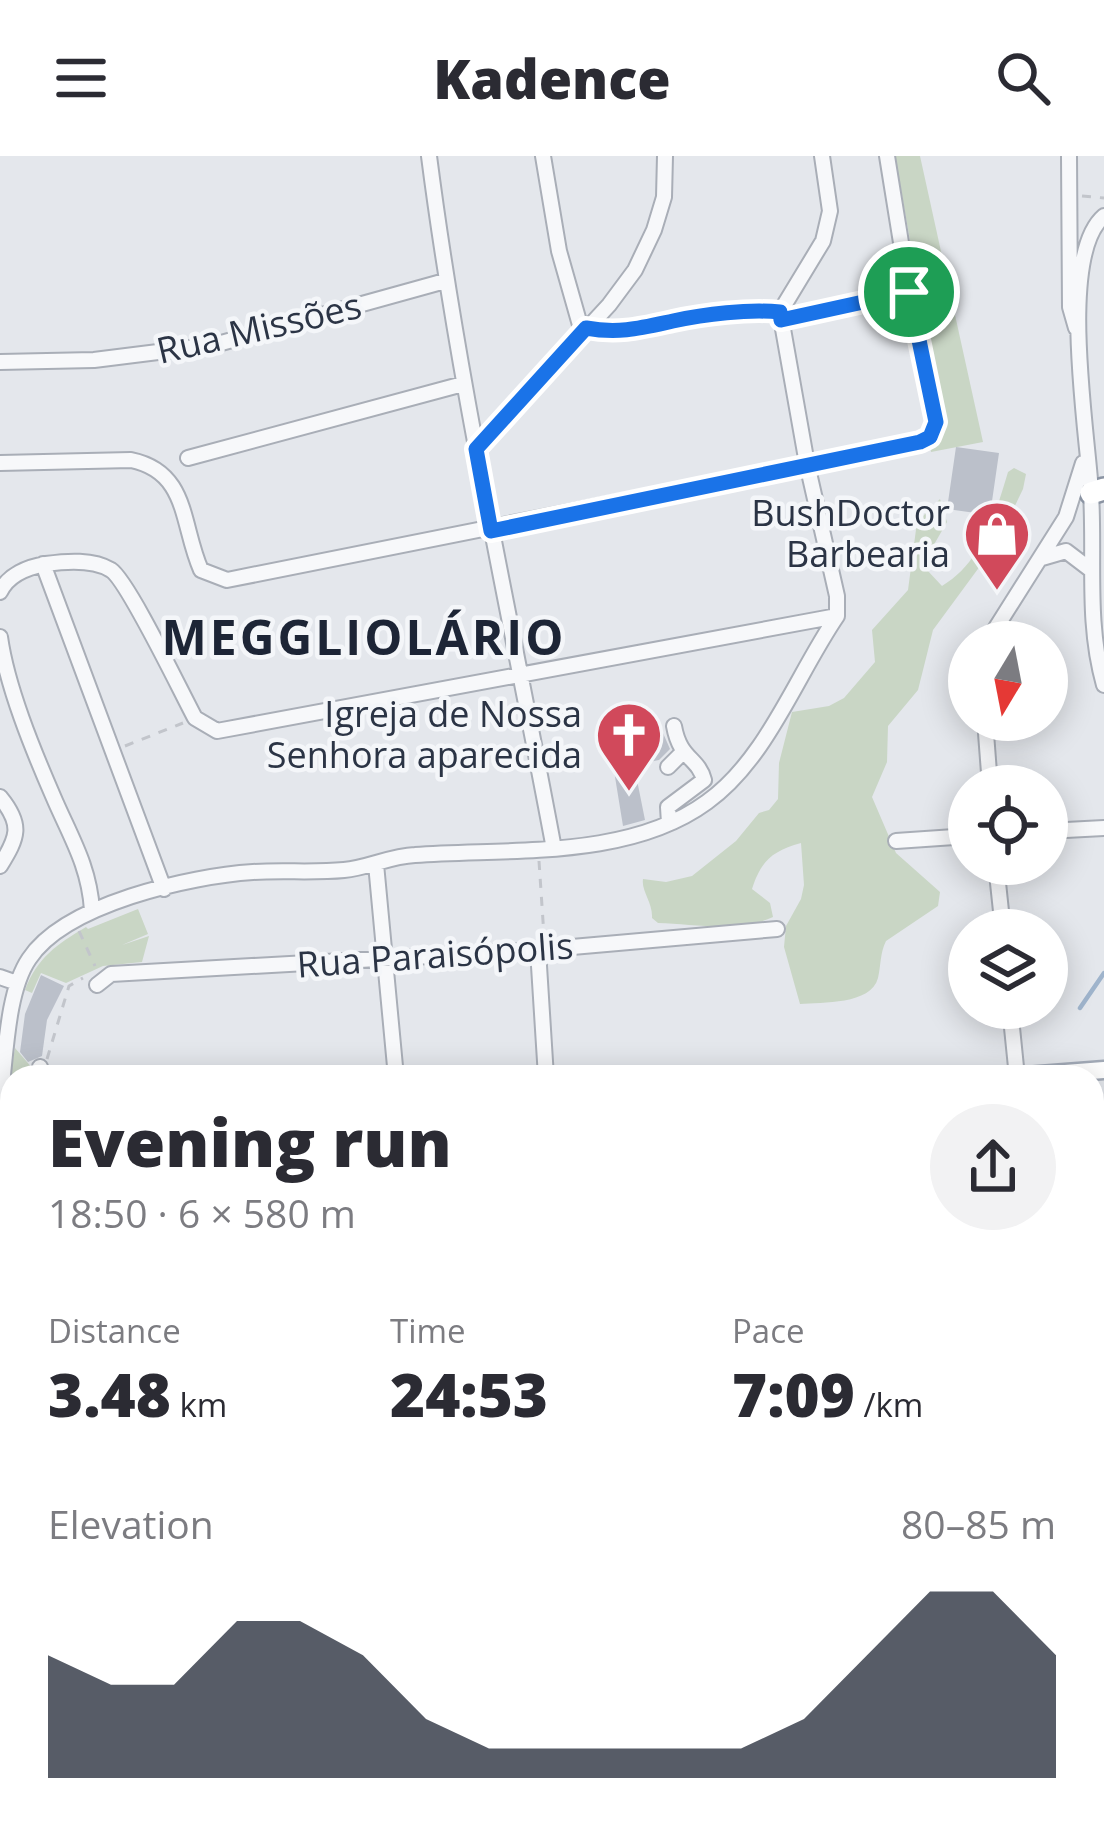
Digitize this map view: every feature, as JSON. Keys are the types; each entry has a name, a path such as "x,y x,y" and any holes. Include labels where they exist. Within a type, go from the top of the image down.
{"street":[{"path":"543,156 559,251 584,330"},
{"path":"476,449 635,270 664,196 665,156"},
{"path":"5,1065 17,983 29,958 47,938 92,910 220,875 347,870 411,855 546,850 621,837 669,823 710,801 748,760 837,616 837,596 781,316 823,241 830,211 822,156"},
{"path":"0,463 131,460 149,464 177,492 201,570 227,580 920,442 934,431 936,422 887,156"},
{"path":"1069,156 1078,196 1070,307 1078,339"},
{"path":"425,158 463,384 521,676 546,850"},
{"path":"1104,216 1087,236 1078,339 1086,453 1098,491 1091,521 1091,570 1093,621 1104,685"},
{"name":"Rua Missões","path":"0,362 94,360 214,345 445,281"},
{"path":"781,316 909,292"},
{"path":"188,458 463,384"},
{"path":"1002,621 1066,517 1086,453"},
{"path":"1066,517 1077,526 1091,521"},
{"path":"1042,558 1066,551 1091,570"},
{"path":"0,592 16,574 43,564 87,562 118,575 195,718 217,731 837,616"},
{"path":"43,564 164,889"},
{"path":"0,637 33,746 82,852 92,910"},
{"path":"0,656 1,646"},
{"path":"669,823 668,807 704,780 703,772 682,753 674,726"},
{"path":"668,767 682,753"},
{"path":"0,797 19,829 0,866"},
{"path":"1068,830 1104,828"},
{"path":"896,841 948,837"},
{"path":"376,864 395,1065"},
{"name":"Rua Paraisópolis","path":"98,985 111,974 542,950 778,929"},
{"path":"542,950 546,1065"},
{"path":"0,977 17,983"},
{"path":"1012,1029 1014,1065"}],"path":[{"path":"1078,196 1104,198"},
{"path":"584,330 634,332 672,321 781,316"},
{"path":"112,751 195,718"},
{"path":"542,950 546,850"},
{"path":"46,1065 69,986 97,971 74,921"}],"green space":[{"path":"895,156 920,156 983,442 931,452 930,444 940,438 943,426"},
{"path":"1014,468 1026,474 1023,489 997,543 933,630 918,690 888,726 887,762 872,797 896,853 940,892 938,906 886,941 874,987 856,998 820,1003 800,1004 784,947 786,926 804,885 801,843 769,858 752,889 770,903 773,917 732,926 658,923 652,918 643,879 666,882 692,876 736,841 778,799 779,763 792,712 829,706 844,698 875,662 872,630 908,590 917,522 940,499 947,522 932,548 927,570 942,586 977,551 1008,472"},
{"path":"138,909 148,934 122,945 149,936 142,962 103,966 66,983 41,973 32,993 25,990 42,960 66,940 86,927"},
{"path":"15,1048 30,1065 12,1065"}],"building":[{"path":"956,447 999,453 990,515 947,509"},
{"name":"Igreja de Nossa Senhora aparecida","path":"663,733 670,749 659,760 634,765 645,820 623,826 609,740"},
{"path":"41,975 64,986 47,1020 42,1056 28,1062 20,1052 25,1014"}],"waterway":[{"path":"1080,1008 1104,973"}],"place":[{"name":"BushDoctor Barbearia","path":"997,593"},
{"name":"Igreja de Nossa Senhora aparecida","path":"629,794"}],"district":[{"name":"MEGGLIOLÁRIO","path":"364,638"}],"route":[{"path":"909,292 936,422 930,437 491,531 476,449 586,328 634,332 672,321 763,311 780,312 781,320 909,292"}]}
